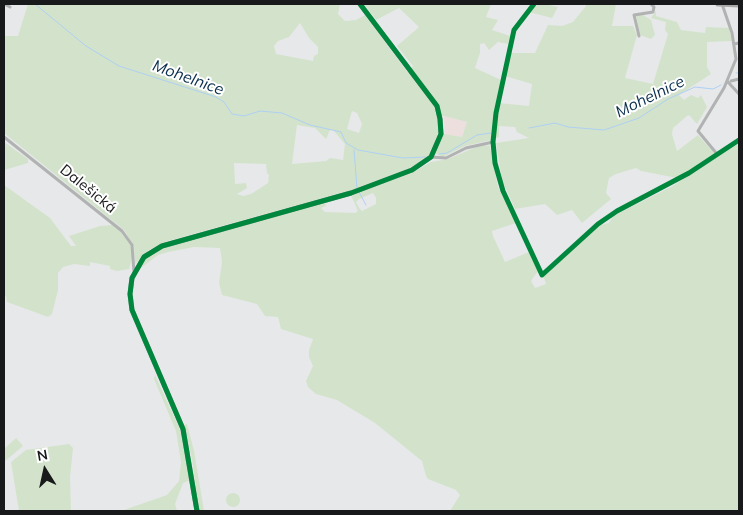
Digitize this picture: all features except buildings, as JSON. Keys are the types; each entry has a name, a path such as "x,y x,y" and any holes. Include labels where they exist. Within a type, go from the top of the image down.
{"street":[{"path":"4,4 10,7"},
{"path":"197,511 190,457 183,429 132,310 130,294 134,272 144,257 162,246 352,193 412,170 431,157 441,134 440,119 436,106 360,4"},
{"path":"639,36 634,15 653,12 654,7 651,4"},
{"path":"718,4 739,5"},
{"path":"717,154 698,131 729,82 736,57 722,4"},
{"path":"531,5 514,30 496,113 494,142 495,163 503,190 542,275 598,224 681,177 739,140"},
{"path":"734,44 739,43"},
{"path":"729,82 739,80"},
{"path":"729,82 739,94"},
{"name":"Dalešická","path":"4,137 122,231 132,245 132,266 134,272"},
{"path":"431,157 446,158 466,148 494,142"}],"shaded area":[{"path":"444,116 467,122 462,137 445,134"}],"green space":[{"path":"28,4 340,4 338,14 345,21 356,20 365,15 408,73 413,66 397,46 419,27 399,8 376,20 364,4 491,4 486,17 498,20 492,30 510,36 508,44 498,42 489,50 484,43 480,44 480,53 475,68 501,80 494,111 499,111 499,103 529,106 532,84 505,76 511,53 535,53 548,25 562,26 573,22 586,6 585,4 616,4 612,26 633,26 637,35 625,78 653,84 668,34 665,30 666,22 651,18 656,11 656,16 677,22 681,30 705,33 706,27 729,28 732,41 707,42 707,67 711,74 679,95 684,100 691,95 698,98 701,95 707,107 697,124 689,115 673,128 672,134 677,151 698,135 715,154 677,178 641,171 636,168 616,174 609,178 606,193 611,199 582,223 572,210 557,215 545,204 515,209 502,180 496,143 529,138 517,132 515,127 499,126 499,137 465,146 443,157 432,152 416,166 355,189 168,241 149,250 135,264 134,247 124,230 4,133 4,36 18,36","holes":["300,23 309,38 318,47 318,54 314,56 313,61 276,54 274,46 278,41 289,37","352,111 357,113 362,124 359,133 347,129","444,116 467,122 462,137 439,133 439,117","297,125 315,128 326,139 330,130 333,130 345,144 343,160 330,158 326,161 292,164","234,163 266,164 269,175 268,183 251,194 243,196 237,194 247,188 246,183 235,184"]},
{"path":"536,4 558,7 552,18 529,12"},
{"path":"636,15 643,15 651,20 655,35 651,39 640,35"},
{"path":"4,142 28,159 28,163 4,170"},
{"path":"739,143 739,511 450,511 460,495 456,490 428,479 422,461 375,423 337,400 316,394 308,387 306,381 313,366 309,357 309,350 313,339 281,329 278,317 265,316 257,304 222,295 219,283 222,262 220,248 194,247 168,252 158,255 137,271 145,258 161,247 192,238 225,231 325,203 326,206 321,208 325,212 355,213 358,211 351,195 415,171 431,162 448,159 481,145 490,146 498,187 516,223 492,231 493,236 505,262 529,252 538,271 531,281 535,288 546,284 543,275 600,225 609,223 613,216 671,187","holes":["373,193 376,198 376,204 362,211 356,202"]},
{"path":"4,185 50,218 71,246 76,246 69,236 100,226 113,225 121,231 131,246 132,258 129,269 117,271 110,269 110,266 90,262 90,266 74,264 63,267 58,273 58,290 52,314 48,317 7,302 6,296 4,296"},
{"path":"155,375 182,434 190,480 183,483 175,504 177,511 121,511 167,495 179,481 181,462 176,431 154,379"},
{"path":"187,424 194,451 204,511 199,511 192,459 184,425"},
{"path":"16,438 23,446 4,462 4,449"},
{"path":"69,444 73,448 70,477 71,511 19,511 11,462 26,450"},
{"path":"230,493 236,493 240,500 236,507 230,507 226,503 226,497"}],"waterway":[{"name":"Mohelnice","path":"35,4 86,46 119,66 216,97 224,102 232,114 244,116 260,111 282,113 310,125 341,132 346,143 358,150 403,158 426,157"},
{"name":"Mohelnice","path":"529,128 555,123 568,127 604,130 639,118 668,99 695,87 713,89 721,85"},
{"name":"Mohelnice","path":"439,154 447,153 477,135 491,133"},
{"path":"354,150 357,188"},
{"path":"359,192 366,205"}],"cycle path":[{"path":"197,511 183,429 132,310 130,294 132,278 144,257 162,246 351,193 412,170 431,157 441,134 437,106 360,4"},
{"path":"534,4 514,30 496,113 493,142 495,163 503,191 542,275 598,224 617,211 689,173 739,140"}]}
